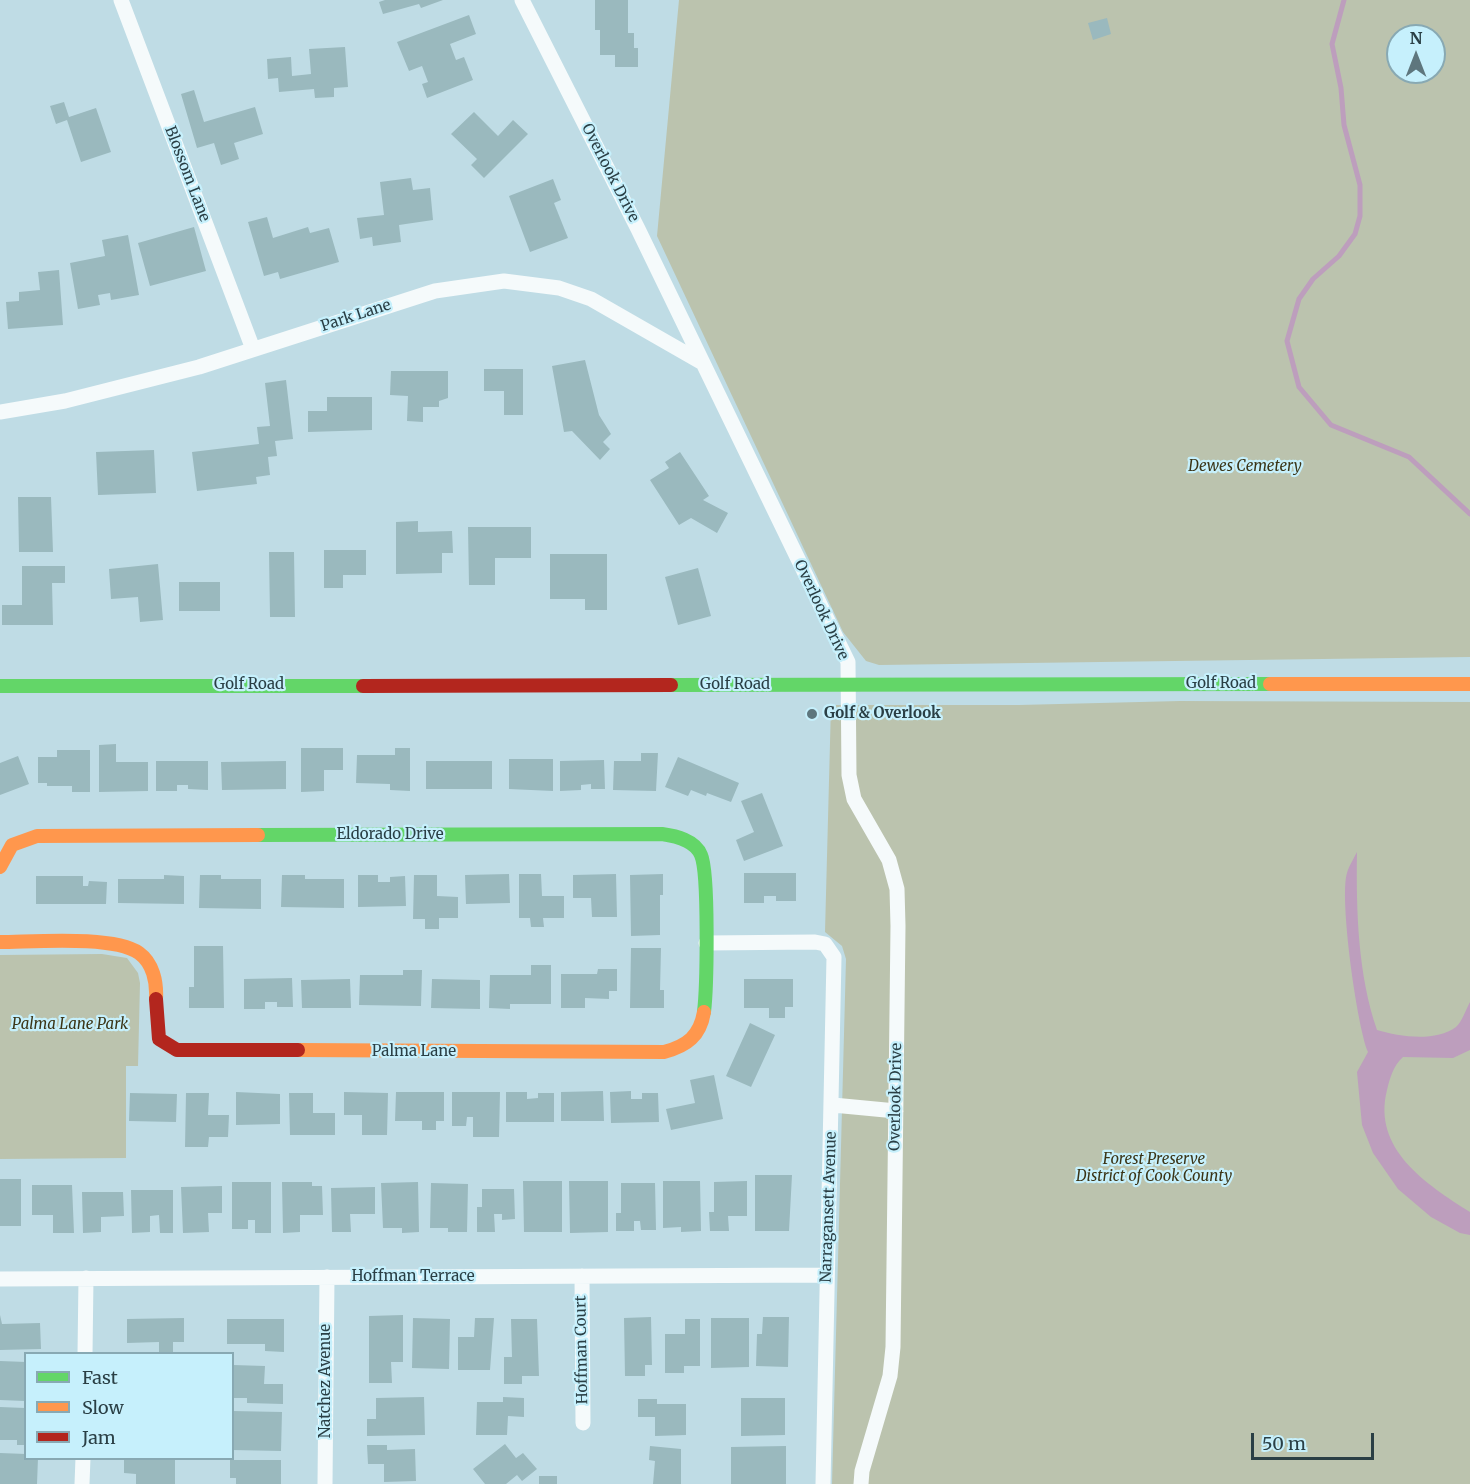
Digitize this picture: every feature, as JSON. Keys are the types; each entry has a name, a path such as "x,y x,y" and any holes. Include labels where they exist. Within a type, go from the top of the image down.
{"street":[{"name":"Blossom Lane","path":"121,0 253,349"},
{"name":"Overlook Drive","path":"522,0 638,229 848,663 848,747 854,799 889,860 897,889 893,1347 890,1376 862,1471 861,1484"},
{"name":"Park Lane","path":"0,412 131,385 435,291 504,281 559,288 591,299 701,362"},
{"name":"Golf Road","path":"0,686 1470,684"},
{"name":"Eldorado Drive","path":"0,867 6,852 15,841 37,836 662,834 680,837 694,844 702,856 706,943"},
{"name":"Palma Lane","path":"0,942 105,943 138,951 148,962 155,979 155,1016 159,1039 177,1050 196,1052 664,1052 681,1047 692,1040 700,1028 704,1013 706,943"},
{"name":"Narragansett Avenue","path":"706,943 815,942 825,944 834,957 836,971 826,1275 824,1484"},
{"path":"833,1105 896,1111"},
{"name":"Hoffman Terrace","path":"0,1278 826,1275"},
{"name":"Hoffman Court","path":"582,1276 583,1423"},
{"name":"Natchez Avenue","path":"325,1484 327,1277"},
{"path":"85,1352 86,1278"},
{"path":"82,1484 83,1460"}],"green space":[{"name":"Dewes Cemetery","path":"679,0 1470,0 1470,657 879,665 866,661 843,632 657,236"},
{"name":"Forest Preserve District of Cook County","path":"1180,701 1470,702 1470,1484 832,1484 846,959 842,946 825,932 831,705 1019,705"},
{"name":"Palma Lane Park","path":"102,954 127,958 138,973 140,983 138,1066 126,1066 126,1158 0,1159 0,955"}],"shaded area":[{"path":"1357,852 1357,897 1362,965 1377,1030 1418,1037 1448,1032 1458,1025 1470,1002 1470,1050 1453,1058 1403,1057 1391,1077 1384,1111 1387,1130 1406,1163 1420,1177 1470,1212 1470,1235 1460,1233 1431,1217 1398,1189 1373,1153 1362,1125 1357,1072 1368,1052 1354,991 1345,908 1347,873"}],"building":[{"path":"385,0 443,0 421,8 419,4 383,14 379,2"},
{"path":"595,0 628,0 628,33 634,33 634,48 638,48 638,67 615,67 615,55 600,55 600,30 595,30"},
{"path":"469,15 476,34 450,44 456,60 464,57 473,80 427,98 422,84 428,82 422,66 409,71 397,42"},
{"path":"1107,18 1111,34 1093,40 1088,23"},
{"path":"345,47 348,87 334,88 334,97 315,98 314,89 279,92 278,78 268,79 267,59 291,57 292,76 311,74 309,49"},
{"path":"194,90 204,122 255,107 263,134 234,143 239,159 221,165 214,143 197,148 181,94"},
{"path":"64,102 69,117 96,108 111,152 81,162 67,120 56,124 50,106"},
{"path":"474,112 498,136 513,120 528,134 484,178 471,165 477,159 451,134"},
{"path":"411,178 413,190 430,188 433,220 399,225 401,242 373,246 372,237 360,239 357,218 384,215 380,182"},
{"path":"553,179 561,200 554,203 568,238 530,252 509,196"},
{"path":"267,217 273,238 308,227 310,233 329,228 339,262 280,279 278,272 264,276 248,222"},
{"path":"194,227 206,271 150,286 138,243"},
{"path":"128,235 139,295 111,300 110,293 98,295 100,305 78,309 70,263 105,256 102,240"},
{"path":"59,270 63,325 8,329 6,302 19,301 19,292 40,290 38,272"},
{"path":"585,360 599,415 611,434 603,442 610,449 600,460 572,431 564,432 552,366"},
{"path":"484,369 523,369 523,415 504,415 504,391 484,391"},
{"path":"391,371 448,371 448,398 439,401 439,407 423,407 423,422 407,421 408,396 390,395"},
{"path":"286,380 293,439 275,441 277,456 268,457 270,475 256,477 257,484 197,491 192,452 259,444 257,427 270,426 265,383"},
{"path":"327,397 372,397 372,430 308,432 308,411 327,411"},
{"path":"154,450 156,493 98,495 96,452"},
{"path":"680,452 709,496 703,500 728,513 717,533 691,518 679,525 650,480 669,468 665,462"},
{"path":"18,497 51,497 53,552 19,552"},
{"path":"418,521 418,532 452,531 453,553 442,553 442,573 396,574 396,522"},
{"path":"468,527 531,527 531,558 495,558 495,585 469,585"},
{"path":"324,550 366,550 366,575 343,575 343,588 324,588"},
{"path":"269,552 294,552 295,617 270,617"},
{"path":"550,554 607,554 607,610 585,610 585,599 550,599"},
{"path":"158,564 163,620 140,622 138,597 111,599 109,569"},
{"path":"22,566 65,566 65,583 52,583 53,625 2,625 2,605 22,605"},
{"path":"698,568 711,616 678,625 665,577"},
{"path":"179,582 220,582 220,611 179,611"},
{"path":"116,744 116,762 148,762 148,791 99,792 99,745"},
{"path":"301,748 343,748 343,770 324,770 324,791 301,792"},
{"path":"395,748 410,748 410,791 390,790 390,784 356,783 357,755 395,755"},
{"path":"57,750 90,750 90,792 72,792 72,786 47,786 47,783 38,783 38,757 57,757"},
{"path":"641,753 658,753 656,791 613,790 614,761 641,761"},
{"path":"18,756 29,784 0,795 0,763"},
{"path":"678,757 739,783 731,802 691,790 688,796 665,787"},
{"path":"509,759 553,759 553,791 509,789"},
{"path":"604,760 605,789 591,789 591,784 581,785 581,790 560,791 560,761"},
{"path":"156,761 208,761 208,790 188,789 188,785 177,785 177,791 156,791"},
{"path":"286,761 286,789 222,790 221,762"},
{"path":"426,761 492,761 492,789 426,789"},
{"path":"762,793 783,846 744,861 736,840 754,832 741,801"},
{"path":"744,873 796,873 796,901 776,901 776,896 764,896 764,903 744,903"},
{"path":"509,874 510,903 466,904 465,875"},
{"path":"519,874 541,874 542,896 564,896 564,918 543,918 544,927 531,927 530,918 519,918"},
{"path":"616,874 617,917 592,917 591,898 573,898 573,875"},
{"path":"663,874 663,895 660,895 660,935 631,936 630,875"},
{"path":"164,875 184,876 184,904 118,903 118,879 164,879"},
{"path":"200,875 221,875 221,879 261,879 261,909 199,908"},
{"path":"282,875 305,875 305,879 344,879 344,908 281,907"},
{"path":"358,875 378,875 378,882 390,882 390,877 405,876 406,906 358,907"},
{"path":"414,875 437,875 437,896 458,897 458,918 439,918 439,929 425,929 425,919 413,919"},
{"path":"36,876 83,876 83,886 88,886 89,881 107,882 106,904 36,904"},
{"path":"194,946 223,946 224,1008 189,1008 189,987 194,987"},
{"path":"631,948 661,948 660,990 664,990 664,1008 630,1008"},
{"path":"531,965 551,965 551,1004 510,1004 510,1009 489,1008 490,975 531,975"},
{"path":"598,969 617,969 617,991 609,991 609,999 585,998 585,1008 561,1008 561,974 597,974"},
{"path":"403,970 422,970 421,1006 359,1005 360,975 403,975"},
{"path":"292,978 293,1007 277,1007 277,1002 265,1002 265,1009 244,1009 244,979"},
{"path":"350,979 351,1008 302,1008 301,980"},
{"path":"432,979 480,980 480,1009 431,1008"},
{"path":"744,979 793,979 793,1007 785,1007 785,1018 769,1018 769,1008 744,1008"},
{"path":"750,1023 775,1035 751,1087 726,1076"},
{"path":"714,1075 723,1119 671,1130 666,1109 695,1103 690,1080"},
{"path":"603,1091 604,1121 561,1121 561,1092"},
{"path":"631,1091 631,1099 642,1099 642,1093 658,1093 659,1122 611,1123 610,1092"},
{"path":"236,1092 280,1094 280,1124 236,1125"},
{"path":"344,1092 388,1093 387,1135 362,1135 362,1115 344,1115"},
{"path":"396,1092 444,1092 444,1121 436,1121 436,1130 422,1130 422,1121 395,1121"},
{"path":"452,1092 500,1092 499,1137 473,1137 473,1117 467,1117 466,1126 452,1126"},
{"path":"506,1092 527,1092 527,1099 538,1098 538,1093 554,1093 554,1122 506,1122"},
{"path":"130,1093 177,1094 176,1122 129,1121"},
{"path":"186,1093 209,1093 208,1115 229,1115 228,1137 209,1137 208,1147 185,1147"},
{"path":"289,1093 313,1093 313,1113 335,1113 335,1135 290,1135"},
{"path":"755,1175 792,1175 789,1231 755,1231"},
{"path":"0,1179 21,1179 21,1226 0,1226"},
{"path":"523,1181 562,1181 562,1232 524,1232"},
{"path":"569,1181 608,1181 608,1232 570,1233"},
{"path":"663,1181 700,1181 701,1231 681,1232 681,1227 663,1228"},
{"path":"747,1181 747,1216 728,1216 729,1231 710,1231 709,1212 714,1212 714,1182"},
{"path":"232,1182 271,1182 271,1233 255,1233 255,1220 248,1220 248,1229 232,1229"},
{"path":"282,1182 312,1182 312,1186 322,1186 323,1215 300,1215 300,1232 283,1233"},
{"path":"418,1182 419,1232 402,1233 402,1228 383,1228 381,1183"},
{"path":"431,1183 468,1184 467,1232 448,1232 448,1228 430,1228"},
{"path":"621,1183 655,1183 656,1230 641,1230 640,1221 634,1221 634,1231 616,1231 616,1213 621,1213"},
{"path":"32,1185 72,1185 74,1233 53,1233 53,1215 32,1215"},
{"path":"222,1186 222,1213 208,1213 209,1232 183,1233 181,1187"},
{"path":"375,1187 375,1214 350,1214 351,1232 332,1232 331,1188"},
{"path":"482,1189 514,1189 515,1219 502,1220 502,1214 494,1214 495,1232 477,1232 477,1207 482,1207"},
{"path":"131,1190 173,1190 173,1233 160,1233 159,1215 150,1216 150,1232 132,1233"},
{"path":"82,1192 123,1192 124,1216 101,1217 101,1232 83,1233"},
{"path":"0,1315 2,1324 40,1323 41,1349 0,1350"},
{"path":"403,1315 403,1362 391,1362 392,1383 369,1383 369,1316"},
{"path":"651,1317 652,1365 645,1365 645,1376 625,1376 624,1318"},
{"path":"763,1317 789,1317 788,1367 756,1366 757,1334 762,1334"},
{"path":"184,1318 184,1342 173,1342 173,1352 159,1352 159,1342 127,1343 127,1319"},
{"path":"413,1318 450,1319 449,1369 412,1368"},
{"path":"475,1318 494,1318 490,1370 458,1370 458,1337 474,1337"},
{"path":"711,1318 749,1318 749,1367 711,1368"},
{"path":"227,1319 284,1319 284,1352 265,1351 265,1344 227,1344"},
{"path":"511,1319 537,1319 539,1376 522,1376 522,1384 504,1384 504,1357 512,1357"},
{"path":"685,1319 700,1319 700,1366 684,1366 684,1373 665,1373 665,1334 685,1334"},
{"path":"0,1361 24,1362 24,1401 0,1400"},
{"path":"234,1365 265,1366 264,1384 283,1384 283,1404 247,1403 247,1398 234,1398"},
{"path":"424,1397 425,1435 367,1436 367,1419 376,1419 376,1398"},
{"path":"503,1397 524,1398 524,1417 508,1416 507,1435 476,1435 477,1402 503,1402"},
{"path":"741,1398 785,1398 785,1435 741,1436"},
{"path":"638,1399 657,1399 657,1404 686,1404 686,1435 655,1436 655,1417 638,1417"},
{"path":"0,1407 24,1408 24,1445 17,1445 17,1440 0,1440"},
{"path":"234,1411 282,1412 281,1451 234,1450"},
{"path":"505,1444 516,1458 523,1453 537,1469 522,1481 517,1475 506,1484 485,1484 473,1469"},
{"path":"367,1445 387,1445 387,1450 415,1449 416,1481 384,1482 384,1464 368,1464"},
{"path":"650,1446 681,1449 681,1484 653,1484 655,1461 649,1460"},
{"path":"786,1446 786,1484 731,1484 731,1447"},
{"path":"0,1453 24,1454 24,1460 38,1460 37,1484 0,1484"},
{"path":"124,1460 175,1460 175,1484 136,1484 136,1474 124,1473"},
{"path":"230,1460 281,1460 281,1484 236,1484 236,1478 230,1478"},
{"path":"539,1476 557,1476 557,1484 539,1484"}],"waterway":[{"path":"1344,0 1332,44 1341,88 1344,125 1360,185 1360,216 1355,234 1339,256 1313,279 1299,299 1287,341 1299,387 1331,425 1409,457 1470,514"}],"traffic: fast":[{"path":"671,685 1270,684"},
{"path":"0,686 363,686"},
{"path":"258,835 662,834 690,842 701,855 704,866 707,931 704,1012"}],"traffic: slow":[{"path":"1270,684 1470,684"},
{"path":"0,867 12,845 37,836 258,835"},
{"path":"0,942 72,941 127,947 144,957 151,967 156,986 156,999"},
{"path":"298,1050 664,1052 679,1047 691,1039 699,1028 704,1012"}],"traffic: jam":[{"path":"363,686 671,685"},
{"path":"156,999 159,1039 177,1050 298,1050"}],"place":[{"name":"Golf & Overlook","path":"812,714"}]}
